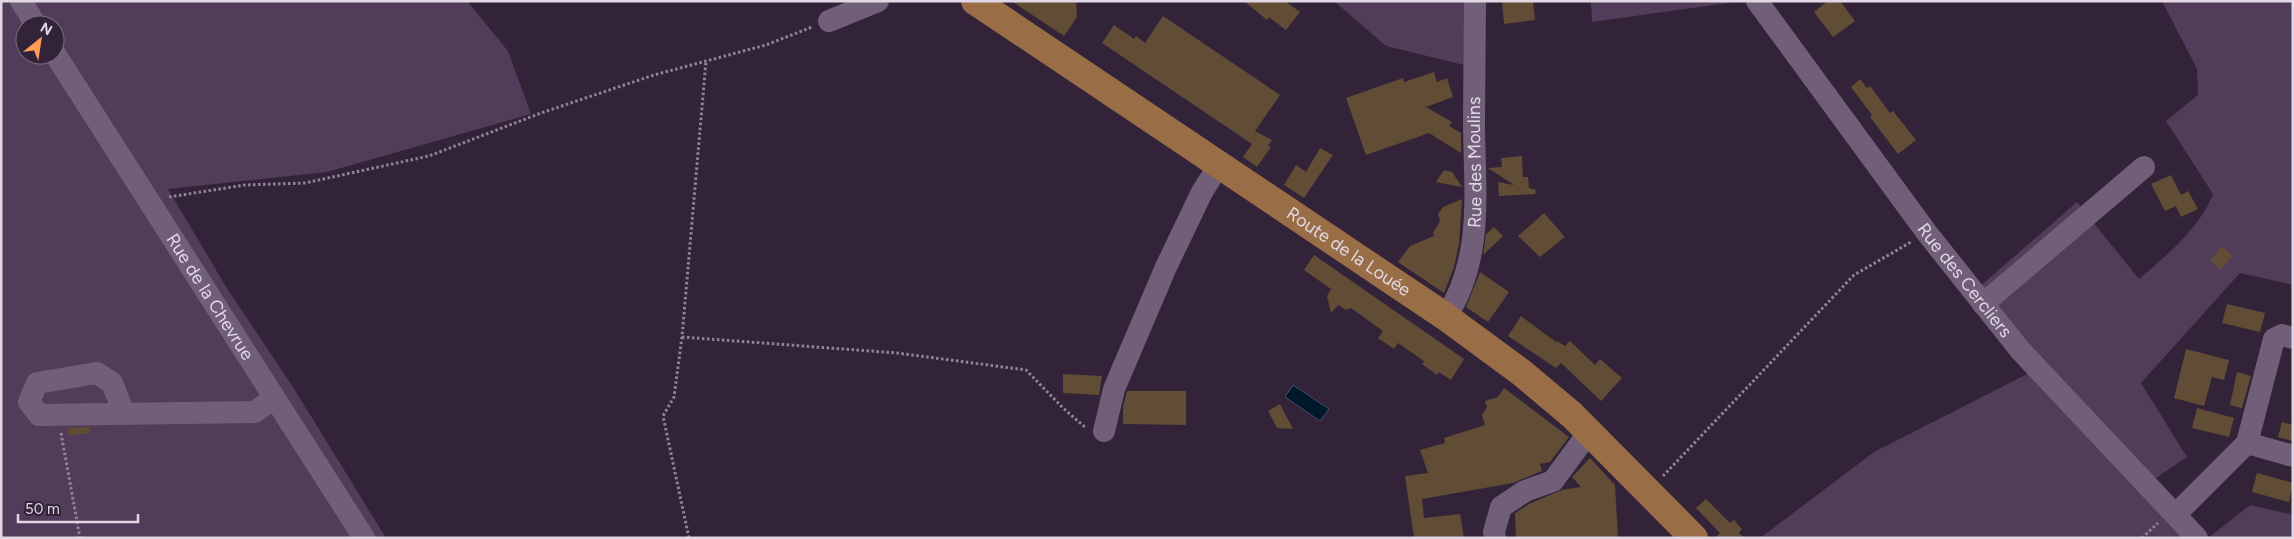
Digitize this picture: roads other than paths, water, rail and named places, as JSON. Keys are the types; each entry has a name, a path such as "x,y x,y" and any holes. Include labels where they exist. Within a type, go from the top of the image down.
{"main road":[{"name":"Route de la Louée","path":"975,1 1446,317 1522,373 1589,432 1694,538"}],"street":[{"path":"21,1 30,15"},
{"path":"829,21 878,1"},
{"name":"Rue des Moulins","path":"1446,317 1463,287 1476,220 1474,121 1475,1"},
{"name":"Rue des Cercliers","path":"1757,1 1927,233 2020,350 2197,538"},
{"name":"Rue de la Chevrue","path":"62,65 364,538"},
{"path":"1104,431 1114,389 1166,267 1202,192 1218,165"},
{"path":"1983,304 2144,167"},
{"path":"2176,514 2247,443 2274,339 2282,335 2293,338"},
{"path":"124,413 112,383 97,373 37,383 29,402 39,415 58,413 124,413 255,412 274,398"},
{"path":"1495,538 1494,532 1501,508 1526,491 1553,481 1589,432"},
{"path":"2247,443 2293,456"}],"water":[{"path":"1293,385 1329,409 1320,421 1285,397"}]}
